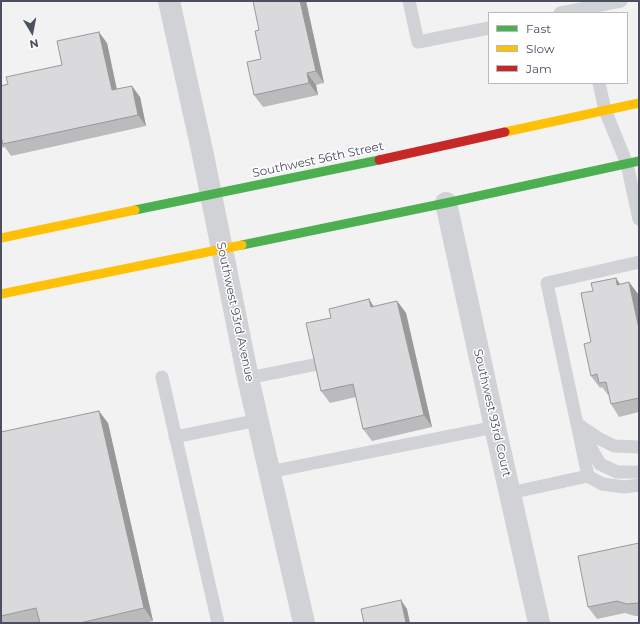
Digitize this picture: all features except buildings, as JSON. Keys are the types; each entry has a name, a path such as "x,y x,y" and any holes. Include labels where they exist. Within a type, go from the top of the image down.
{"main road":[{"name":"Southwest 56th Street","path":"1,238 386,158 639,103"},
{"path":"1,294 222,250 633,162"}],"street":[{"name":"Southwest 93rd Avenue","path":"169,1 203,154 210,195 248,378 304,623"},
{"name":"Southwest 93rd Court","path":"446,203 539,623"}],"lane":[{"path":"410,1 418,42 488,28"},
{"path":"565,12 621,1"},
{"path":"600,84 605,110 633,162 639,219"},
{"path":"588,476 547,283 639,262"},
{"path":"248,378 313,365"},
{"path":"162,377 218,623"},
{"path":"175,437 258,420"},
{"path":"577,424 598,438 614,446 639,447"},
{"path":"577,424 600,464 617,472 639,472"},
{"path":"269,472 495,427"},
{"path":"510,493 588,476 602,484 624,487 639,485"}],"traffic: fast":[{"path":"135,210 379,160"},
{"path":"242,245 639,161"}],"traffic: slow":[{"path":"505,132 639,103"},
{"path":"1,238 135,210"},
{"path":"1,294 242,245"}],"traffic: jam":[{"path":"379,160 505,132"}]}
